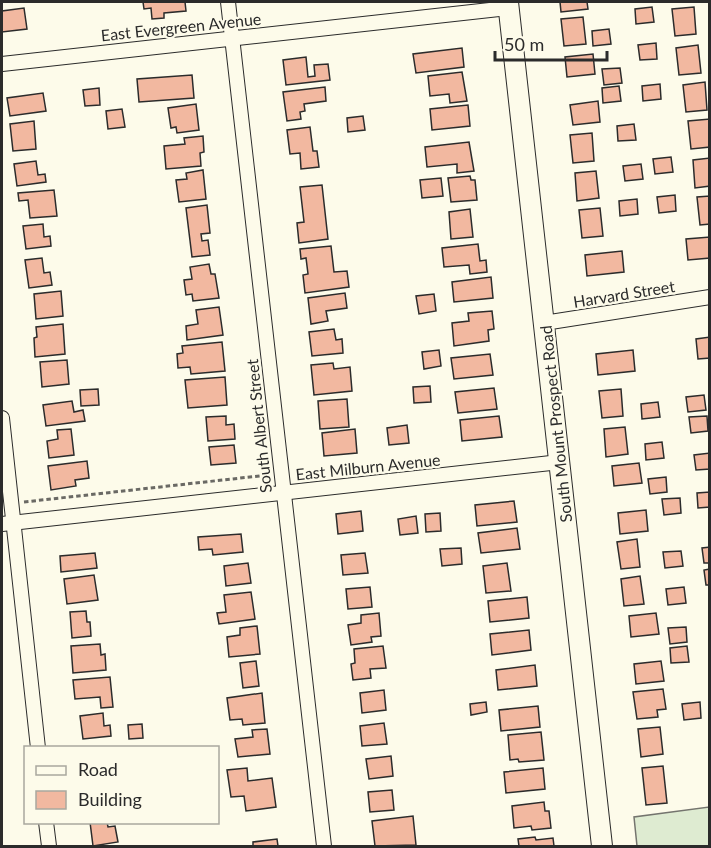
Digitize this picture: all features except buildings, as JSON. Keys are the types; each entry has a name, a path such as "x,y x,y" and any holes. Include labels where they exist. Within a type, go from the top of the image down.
{"main road":[{"name":"South Mount Prospect Road","path":"508,5 602,846"}],"street":[{"name":"South Albert Street","path":"228,2 324,846"},
{"name":"East Evergreen Avenue","path":"2,64 508,5"},
{"name":"Harvard Street","path":"544,323 710,297"},
{"path":"2,418 8,524 38,746"},
{"name":"East Milburn Avenue","path":"8,524 560,462"},
{"path":"46,824 49,846"}],"path":[{"path":"21,502 272,474"}],"green space":[{"path":"709,807 709,846 637,846 634,817"}]}
